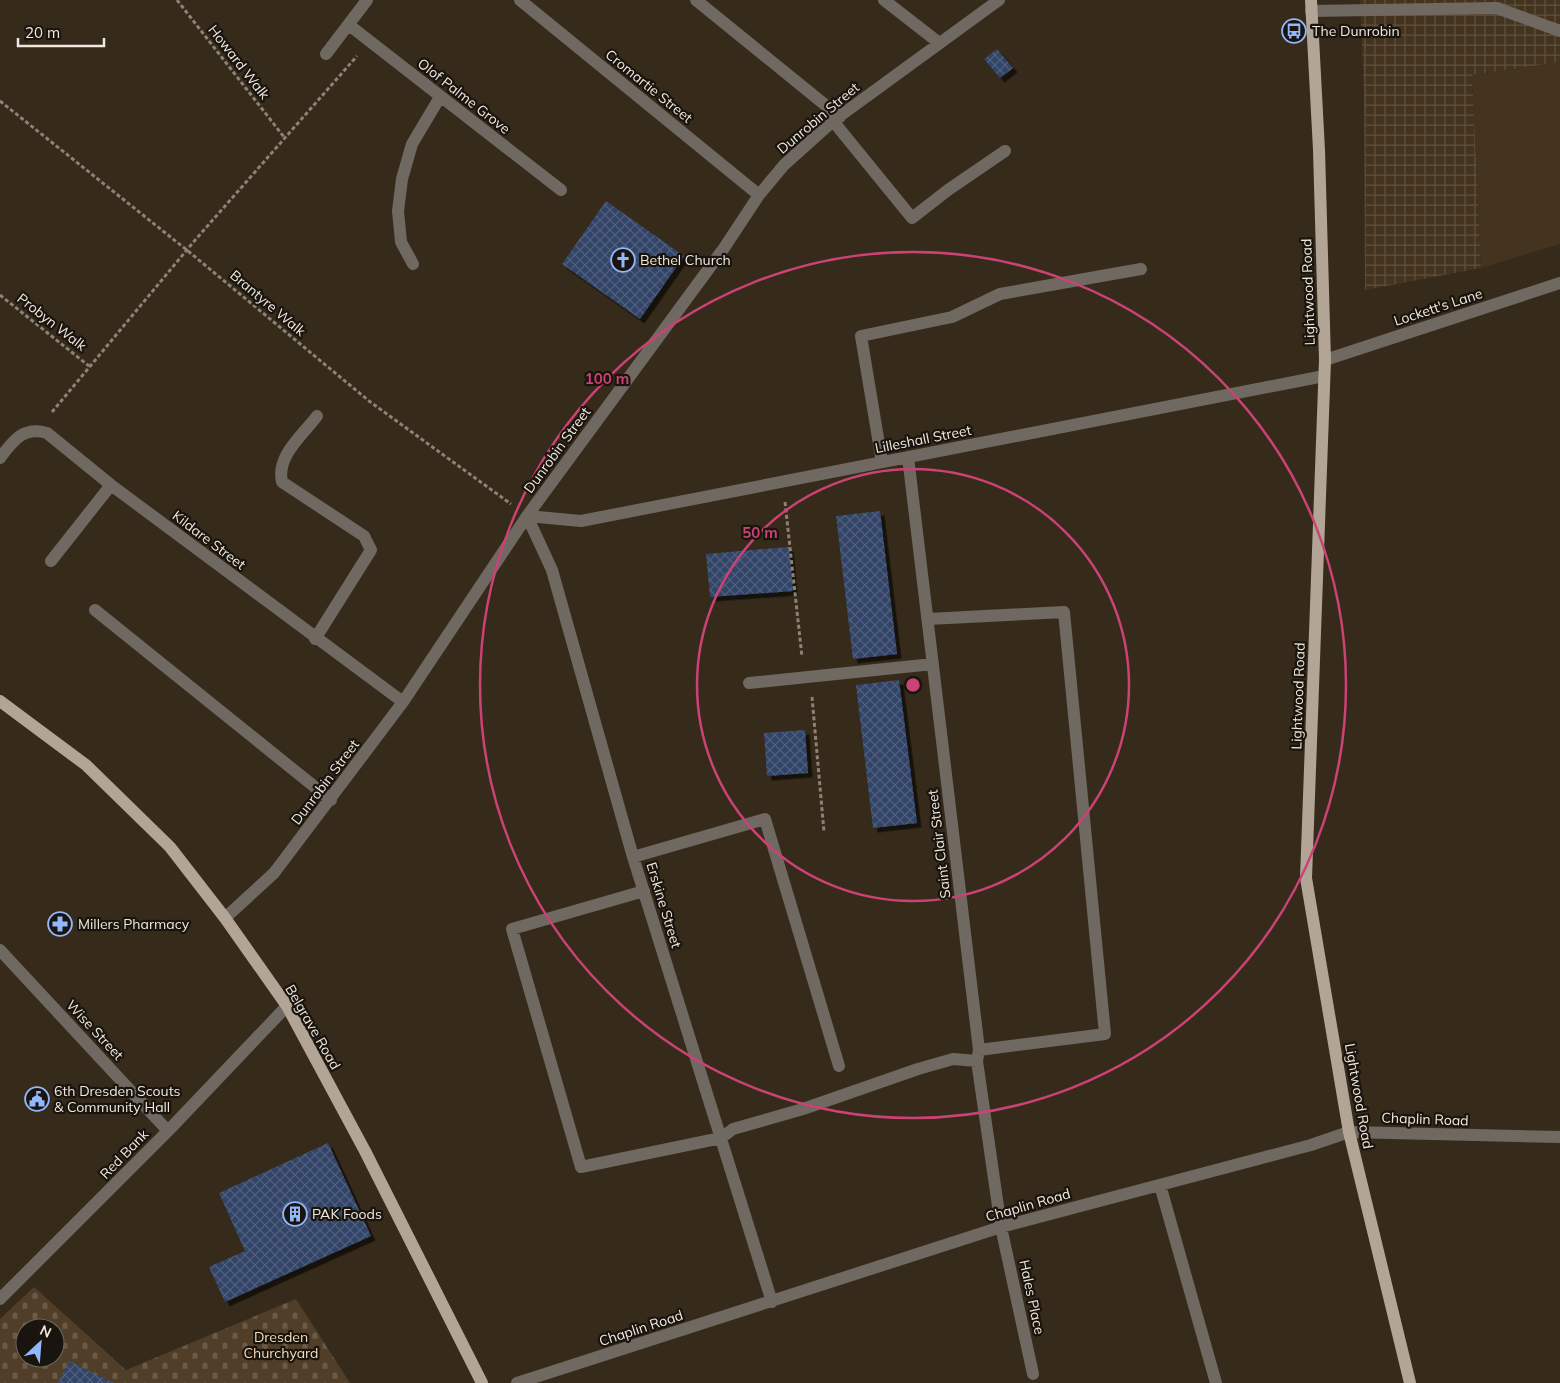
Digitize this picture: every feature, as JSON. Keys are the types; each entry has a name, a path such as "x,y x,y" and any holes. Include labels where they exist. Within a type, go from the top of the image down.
{"main road":[{"name":"Lightwood Road","path":"1311,5 1319,150 1325,360 1306,878 1349,1132 1410,1383"},
{"name":"Belgrave Road","path":"0,701 93,772 170,847 225,918 287,1006 364,1151 482,1383"}],"street":[{"path":"326,54 368,0"},
{"name":"Cromartie Street","path":"520,0 759,195"},
{"path":"696,0 836,119 912,218 948,190 1005,151"},
{"path":"884,0 938,42"},
{"name":"Dunrobin Street","path":"225,918 274,873 331,800 403,702 527,516 724,248 759,195 784,165 836,119 938,42 999,0"},
{"path":"1311,5 1498,8 1560,31"},
{"name":"Olof Palme Grove","path":"349,25 369,43 561,190"},
{"path":"413,264 401,242 398,211 402,179 412,144 440,97"},
{"path":"882,462 861,336 952,318 1000,294 1141,269"},
{"name":"Lockett's Lane","path":"1325,360 1560,283"},
{"name":"Lilleshall Street","path":"527,516 581,521 1324,376"},
{"path":"315,639 371,550 364,536 282,482 280,472 282,461 317,416"},
{"path":"0,458 17,437 37,430"},
{"name":"Kildare Street","path":"37,430 47,433 112,485 315,639 403,702"},
{"name":"Saint Clair Street","path":"908,457 978,1055 1001,1227"},
{"path":"51,561 112,485"},
{"name":"Erskine Street","path":"527,516 552,570 633,857 772,1302"},
{"path":"95,610 331,800"},
{"path":"644,891 512,929 581,1167 721,1138 733,1129 803,1109 953,1059 1105,1034 1064,612 928,619"},
{"path":"749,684 933,664"},
{"path":"633,857 765,819 839,1066"},
{"name":"Wise Street","path":"0,950 168,1131"},
{"name":"Red Bank","path":"2,1293 168,1131 287,1006"},
{"name":"Chaplin Road","path":"517,1383 1001,1227 1311,1145 1349,1132 1560,1137"},
{"path":"1160,1185 1216,1383"},
{"name":"Hales Place","path":"1001,1227 1033,1374"}],"path":[{"name":"Howard Walk","path":"177,0 284,137"},
{"path":"37,430 284,137 369,43"},
{"name":"Brantyre Walk","path":"0,100 188,251 369,401 527,516"},
{"name":"Probyn Walk","path":"0,295 89,366"},
{"path":"783,482 824,832"}],"shaded area":[{"path":"1360,0 1560,0 1560,62 1472,75 1481,268 1365,290 1364,91"},
{"path":"1560,62 1560,244 1481,268 1472,75"}],"green space":[{"name":"Dresden Churchyard","path":"34,1287 126,1370 296,1299 350,1383 0,1383 0,1319"}],"building":[{"path":"997,49 1013,68 1000,78 984,59"},
{"name":"Bethel Church","path":"606,201 684,256 640,319 562,264"},
{"path":"880,511 897,654 853,659 836,516"},
{"path":"789,547 793,591 710,597 706,554"},
{"path":"899,680 917,823 873,828 856,685"},
{"path":"805,730 808,773 767,776 764,733"},
{"name":"PAK Foods","path":"328,1143 371,1236 225,1302 209,1267 245,1251 219,1193"},
{"path":"69,1361 114,1383 58,1383"}],"place":[{"name":"The Dunrobin","path":"1294,31"},
{"name":"Bethel Church","path":"623,260"},
{"name":"Millers Pharmacy","path":"60,924"},
{"name":"6th Dresden Scouts & Community Hall","path":"37,1099"},
{"name":"PAK Foods","path":"295,1214"}]}
